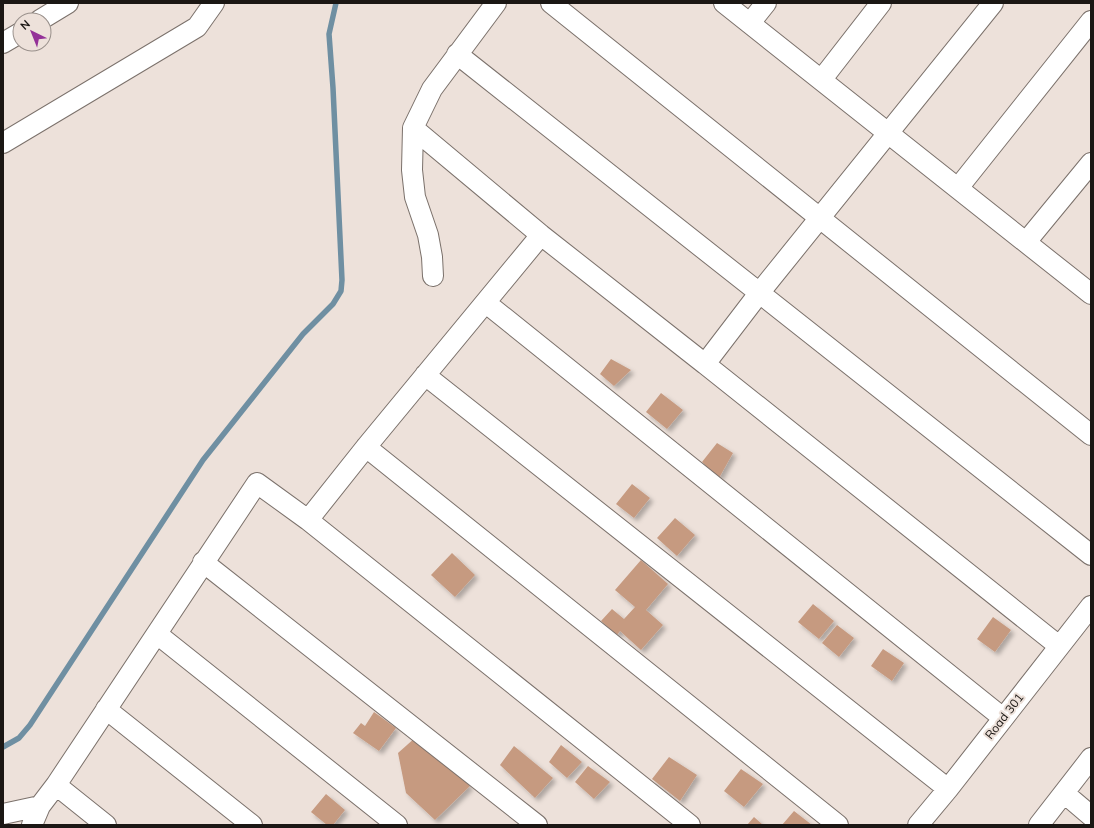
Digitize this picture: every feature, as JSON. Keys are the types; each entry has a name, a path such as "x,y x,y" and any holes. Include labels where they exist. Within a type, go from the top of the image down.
{"street":[{"path":"52,13 68,3"},
{"path":"3,143 197,27 214,3"},
{"path":"433,276 432,257 428,235 415,197 412,170 413,128 432,89 496,3"},
{"path":"551,3 1091,435"},
{"path":"724,3 822,79 1091,294"},
{"path":"750,23 766,3"},
{"path":"822,79 881,3"},
{"path":"705,364 760,292 993,3"},
{"path":"958,188 1091,21"},
{"path":"3,43 12,38"},
{"path":"458,54 1091,555"},
{"path":"413,128 541,235 1059,646"},
{"path":"1026,242 1091,163"},
{"path":"308,520 366,447 541,235"},
{"path":"486,303 1003,718"},
{"path":"425,375 948,789"},
{"path":"366,447 838,825"},
{"path":"32,825 40,806 56,785 257,483 308,520 690,825"},
{"path":"203,562 537,825"},
{"name":"Road 301","path":"918,825 948,789 1091,606"},
{"path":"157,634 397,825"},
{"path":"106,708 252,825"},
{"path":"1039,825 1091,758"},
{"path":"56,785 106,825"},
{"path":"1064,793 1091,816"},
{"path":"3,814 40,806"}],"building":[{"path":"611,359 631,370 614,386 600,374"},
{"path":"661,393 683,410 667,429 646,412"},
{"path":"717,443 733,453 719,478 702,462"},
{"path":"632,484 650,498 634,518 616,504"},
{"path":"675,518 695,535 677,556 657,538"},
{"path":"452,553 475,575 455,597 431,575"},
{"path":"641,560 668,584 646,610 663,625 641,650 620,631 617,635 601,621 612,609 624,619 635,607 615,590"},
{"path":"813,604 834,621 819,639 798,622"},
{"path":"993,617 1011,630 995,652 977,639"},
{"path":"837,625 854,638 839,657 822,643"},
{"path":"883,649 904,663 892,681 871,666"},
{"path":"374,712 396,728 379,751 353,733 361,723 365,726"},
{"path":"416,737 470,786 435,820 406,793 398,753"},
{"path":"561,745 582,762 567,778 549,762"},
{"path":"514,746 553,778 535,798 500,765"},
{"path":"669,757 697,775 680,801 652,779"},
{"path":"588,766 610,782 594,799 575,782"},
{"path":"741,769 763,784 744,807 724,791"},
{"path":"326,794 345,810 333,825 327,825 311,812"},
{"path":"794,811 812,825 782,825"},
{"path":"754,817 763,825 747,825"}],"waterway":[{"path":"3,747 19,738 30,725 203,460 303,334 333,304 341,291 342,280 329,34 336,3"}]}
